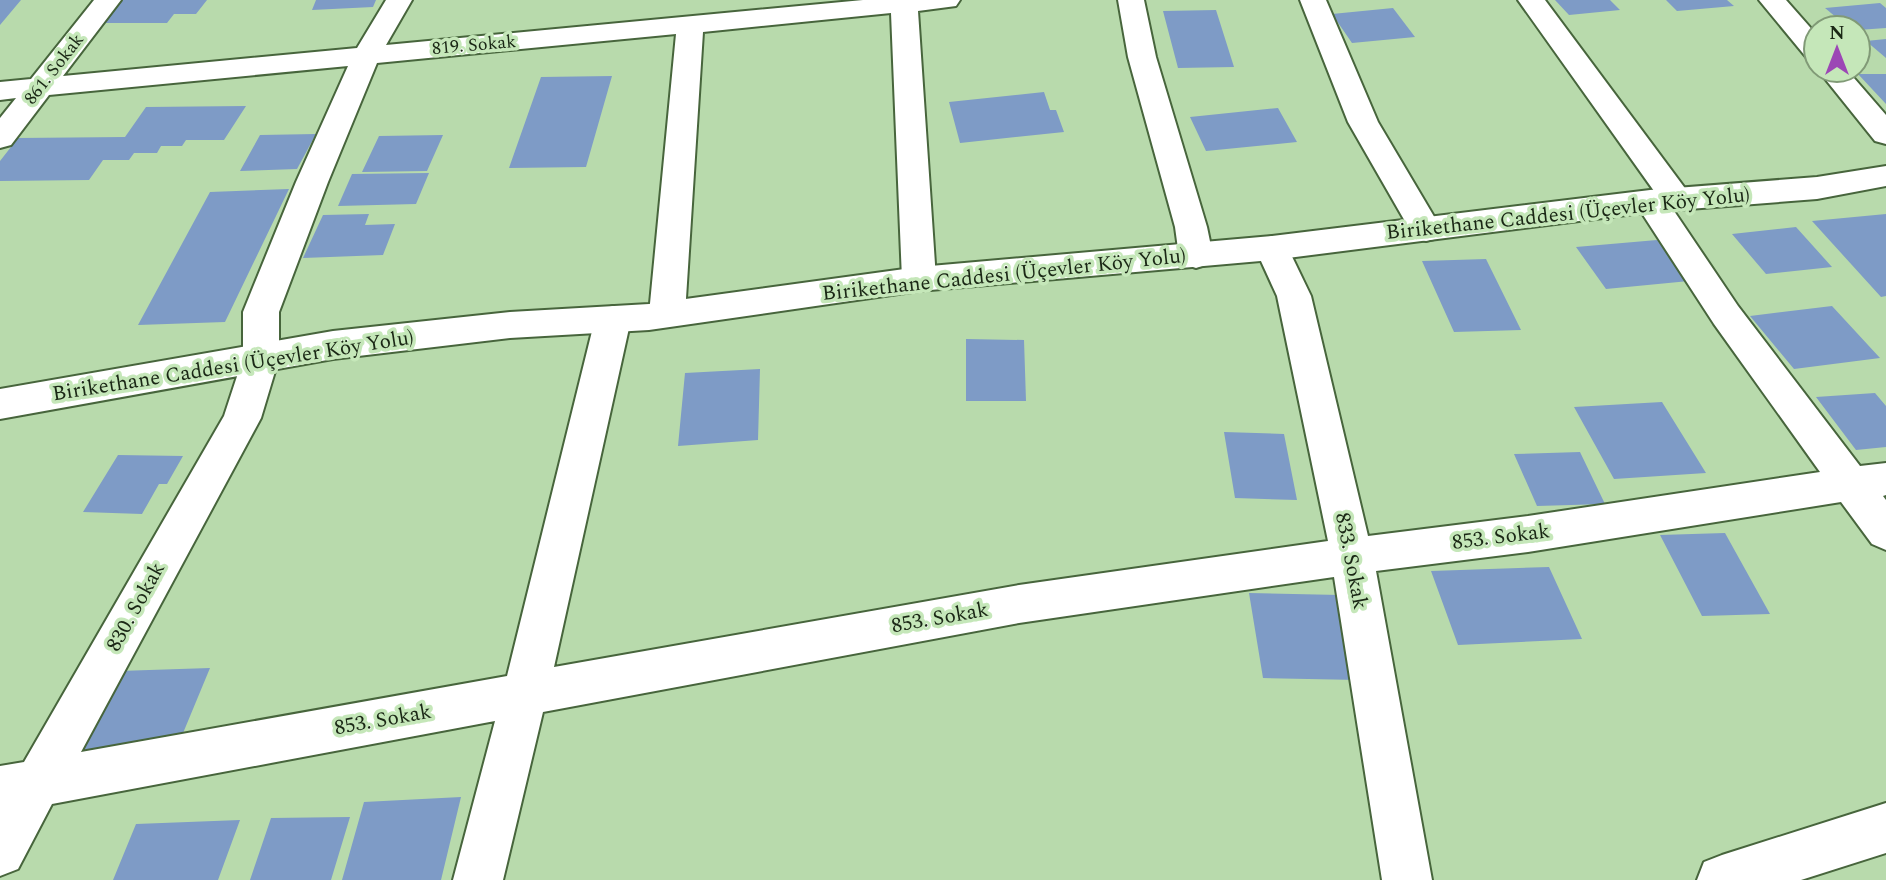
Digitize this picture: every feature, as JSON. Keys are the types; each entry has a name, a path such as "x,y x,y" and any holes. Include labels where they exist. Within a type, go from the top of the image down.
{"street":[{"name":"861. Sokak","path":"0,138 108,0"},
{"name":"830. Sokak","path":"0,850 19,786 242,418 261,358 261,312 312,182 367,54 399,0"},
{"name":"819. Sokak","path":"0,91 904,2 947,0"},
{"path":"1131,0 1142,57 1191,228 1196,256"},
{"path":"1314,0 1363,122 1426,230"},
{"path":"1531,0 1663,200 1726,315 1870,483 1886,532"},
{"path":"1772,0 1802,35"},
{"path":"904,2 919,279"},
{"path":"667,314 691,25"},
{"path":"1844,84 1886,134"},
{"name":"Birikethane Caddesi (Üçevler Köy Yolu)","path":"0,404 333,345 483,328 667,314 919,279 1272,248 1663,200 1817,188 1886,176"},
{"name":"833. Sokak","path":"1272,248 1294,296 1352,556 1406,880"},
{"path":"478,880 525,694 612,319"},
{"name":"853. Sokak","path":"19,786 1019,604 1352,556 1528,534 1870,483"},
{"path":"1722,880 1886,828"}],"building":[{"path":"0,0 21,0 0,25"},
{"path":"123,0 207,0 196,14 174,14 167,23 104,23"},
{"path":"316,0 376,0 373,7 312,10"},
{"path":"1555,0 1610,0 1620,10 1569,15"},
{"path":"1666,0 1727,0 1734,6 1677,11"},
{"path":"1880,3 1886,8 1886,28 1872,29 1872,14 1832,14 1825,8"},
{"path":"1393,8 1415,37 1352,43 1332,14"},
{"path":"1216,10 1234,67 1178,68 1163,11"},
{"path":"1886,39 1886,58 1872,46 1872,40"},
{"path":"1872,74 1886,74 1886,104 1867,84 1872,84"},
{"path":"612,76 586,167 509,168 541,77"},
{"path":"1044,92 1050,110 1056,110 1064,132 960,143 949,102"},
{"path":"246,106 224,140 186,140 182,146 161,146 157,153 134,153 129,160 103,160 89,180 0,181 0,161 18,138 125,137 146,107"},
{"path":"1278,108 1297,142 1206,151 1190,117"},
{"path":"316,134 297,169 240,171 260,135"},
{"path":"443,135 427,171 362,172 379,136"},
{"path":"429,173 416,204 338,206 352,174"},
{"path":"289,189 225,322 138,325 210,192"},
{"path":"369,214 365,225 395,224 383,255 303,258 323,215"},
{"path":"1886,214 1886,296 1881,297 1812,221"},
{"path":"1796,227 1832,267 1766,274 1732,234"},
{"path":"1657,240 1689,281 1606,289 1576,247"},
{"path":"1486,259 1521,330 1454,332 1422,261"},
{"path":"1832,306 1880,358 1794,369 1750,316"},
{"path":"966,339 1024,340 1026,401 966,401"},
{"path":"760,369 758,440 678,446 685,373"},
{"path":"1875,393 1886,406 1886,447 1856,450 1816,397"},
{"path":"1662,402 1706,473 1614,479 1574,407"},
{"path":"1224,432 1284,434 1297,500 1235,498"},
{"path":"1580,452 1605,504 1537,506 1514,454"},
{"path":"118,455 183,456 167,484 159,484 142,514 83,512"},
{"path":"1725,533 1770,614 1702,616 1660,535"},
{"path":"1549,567 1582,639 1458,645 1431,571"},
{"path":"1249,593 1340,595 1359,680 1263,678"},
{"path":"210,668 176,750 82,753 119,671"},
{"path":"461,797 441,880 342,880 364,802"},
{"path":"350,817 331,880 250,880 271,818"},
{"path":"240,820 218,880 113,880 136,824"}]}
